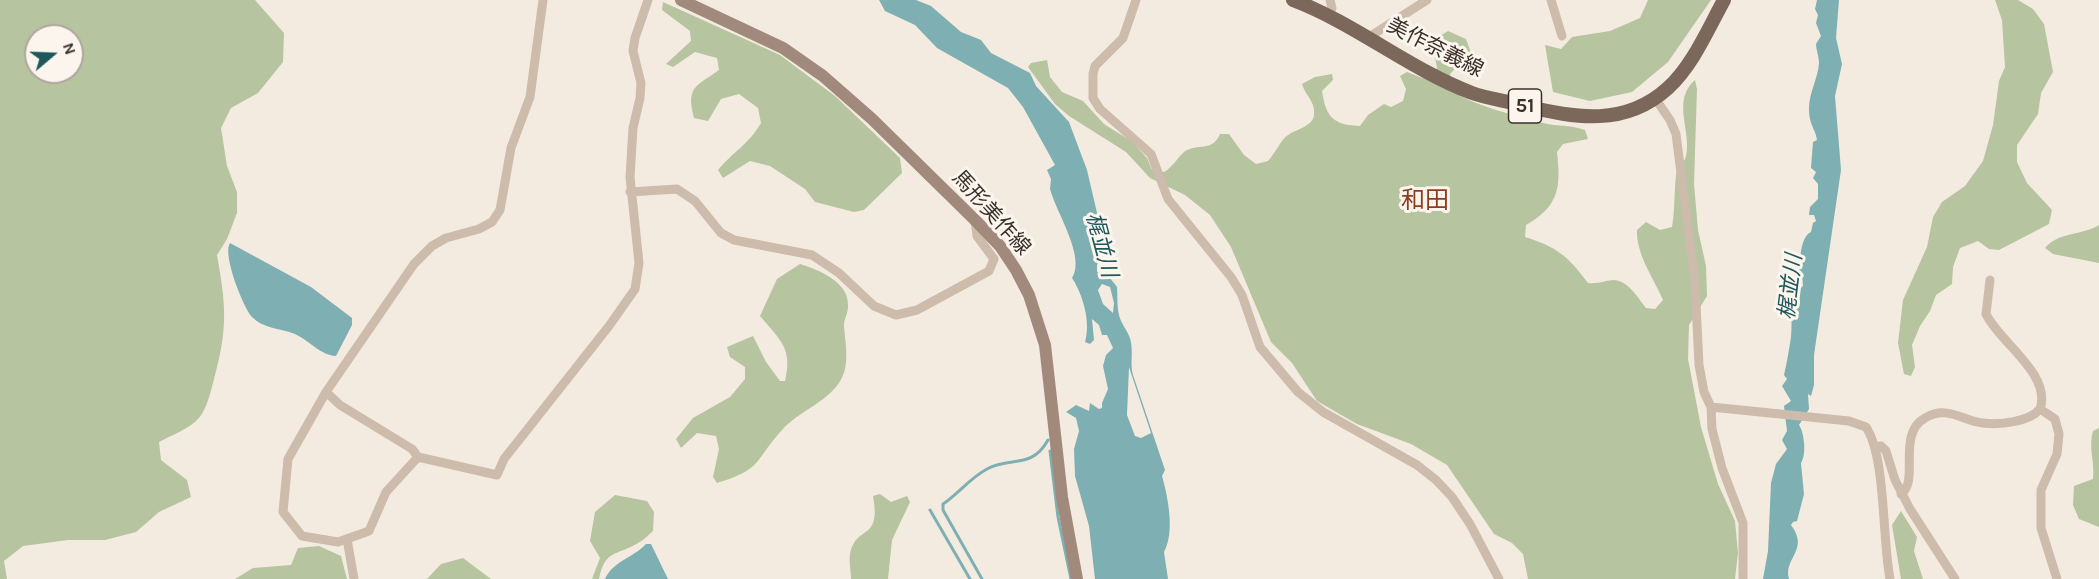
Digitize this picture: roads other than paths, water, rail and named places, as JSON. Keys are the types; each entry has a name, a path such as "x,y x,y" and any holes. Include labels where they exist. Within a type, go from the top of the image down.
{"main road":[{"name":"馬形美作線","path":"681,0 783,48 823,76 872,119 975,220 1016,270 1039,322 1048,370 1062,497 1077,579"},
{"name":"美作奈義線","path":"1293,0 1329,15 1473,93 1563,115 1590,118 1615,116 1655,98 1683,70 1724,0"}],"street":[{"path":"418,457 386,492 369,531 347,540 323,541 302,536 283,512 288,459 326,392 367,336 414,264 432,246 454,235 479,229 492,222 500,210 511,148 530,97 543,0"},
{"path":"326,392 340,405 412,449 418,457 496,475 504,459 631,298 639,273 636,212 630,192 633,128 641,83 633,51 648,0"},
{"path":"1136,0 1123,38 1095,66 1093,98 1100,109 1144,145 1151,154 1168,199 1232,278 1242,294 1260,347 1298,392 1323,412 1417,465 1436,480 1452,496 1470,524 1499,579"},
{"path":"1329,15 1332,8 1330,0"},
{"path":"1369,37 1427,0"},
{"path":"1551,0 1562,36"},
{"path":"1655,98 1670,120 1676,135 1695,283 1699,365 1704,392 1711,407 1712,429 1722,468 1743,523 1743,579"},
{"path":"630,192 676,189 694,201 722,233 734,240 812,255 839,273 874,306 896,315 916,310 989,271 994,259 977,236 975,220"},
{"path":"1901,494 1907,485 1912,430 1923,418 1946,412 1984,423 1996,423 2026,418 2040,409 2042,394 2032,373 1986,314 1990,280"},
{"path":"1711,407 1815,418 1860,424 1866,427 1876,447 1885,554 1890,579"},
{"path":"2040,409 2055,419 2059,434 2054,464 2041,490 2042,536 2056,579"},
{"path":"1876,447 1881,446 1886,451 1901,494 1955,579"},
{"path":"347,540 354,579"}],"water":[{"name":"梶並川","path":"879,0 916,0 931,6 961,32 981,40 991,53 1030,73 1036,86 1069,122 1087,170 1102,234 1101,257 1097,265 1097,272 1110,278 1117,287 1119,317 1131,342 1133,375 1165,470 1162,476 1170,525 1164,552 1168,579 1095,579 1089,526 1075,476 1074,449 1079,431 1076,418 1066,412 1076,405 1089,411 1090,403 1099,409 1102,408 1108,389 1103,366 1106,355 1113,348 1107,335 1102,335 1099,325 1092,319 1094,340 1090,344 1085,342 1087,326 1085,309 1080,292 1072,278 1075,269 1073,247 1050,189 1051,179 1047,170 1055,165 1023,107 1008,88 937,48 915,25 885,11","holes":["1102,284 1110,287 1114,303 1113,313 1103,304 1098,290","1129,367 1151,433 1141,438 1135,436 1127,415"]},
{"path":"1817,0 1839,0 1836,38 1842,64 1835,96 1841,170 1814,355 1814,385 1811,396 1808,394 1809,409 1799,425 1804,443 1801,463 1804,494 1797,521 1791,525 1798,541 1797,548 1789,565 1789,579 1763,579 1768,551 1771,483 1776,464 1787,449 1782,440 1787,431 1784,406 1791,401 1782,386 1787,379 1784,375 1791,337 1793,302 1803,286 1802,274 1798,273 1802,245 1816,221 1814,215 1809,215 1810,207 1818,199 1818,184 1813,178 1816,172 1811,168 1813,142 1817,140 1809,109 1819,63 1816,44 1821,36 1816,23"},
{"path":"230,243 311,287 352,318 352,325 336,356 320,350 295,334 267,326 252,317 239,292 231,269 228,249"},
{"path":"646,544 651,544 668,579 605,579 613,568"}],"waterway":[{"path":"982,579 943,510 943,504 987,469 1004,463 1028,459 1035,455 1048,440"},
{"path":"1050,451 1058,517 1071,579"},
{"path":"930,510 970,579"}],"district":[{"name":"和田","path":"1425,201"}]}
